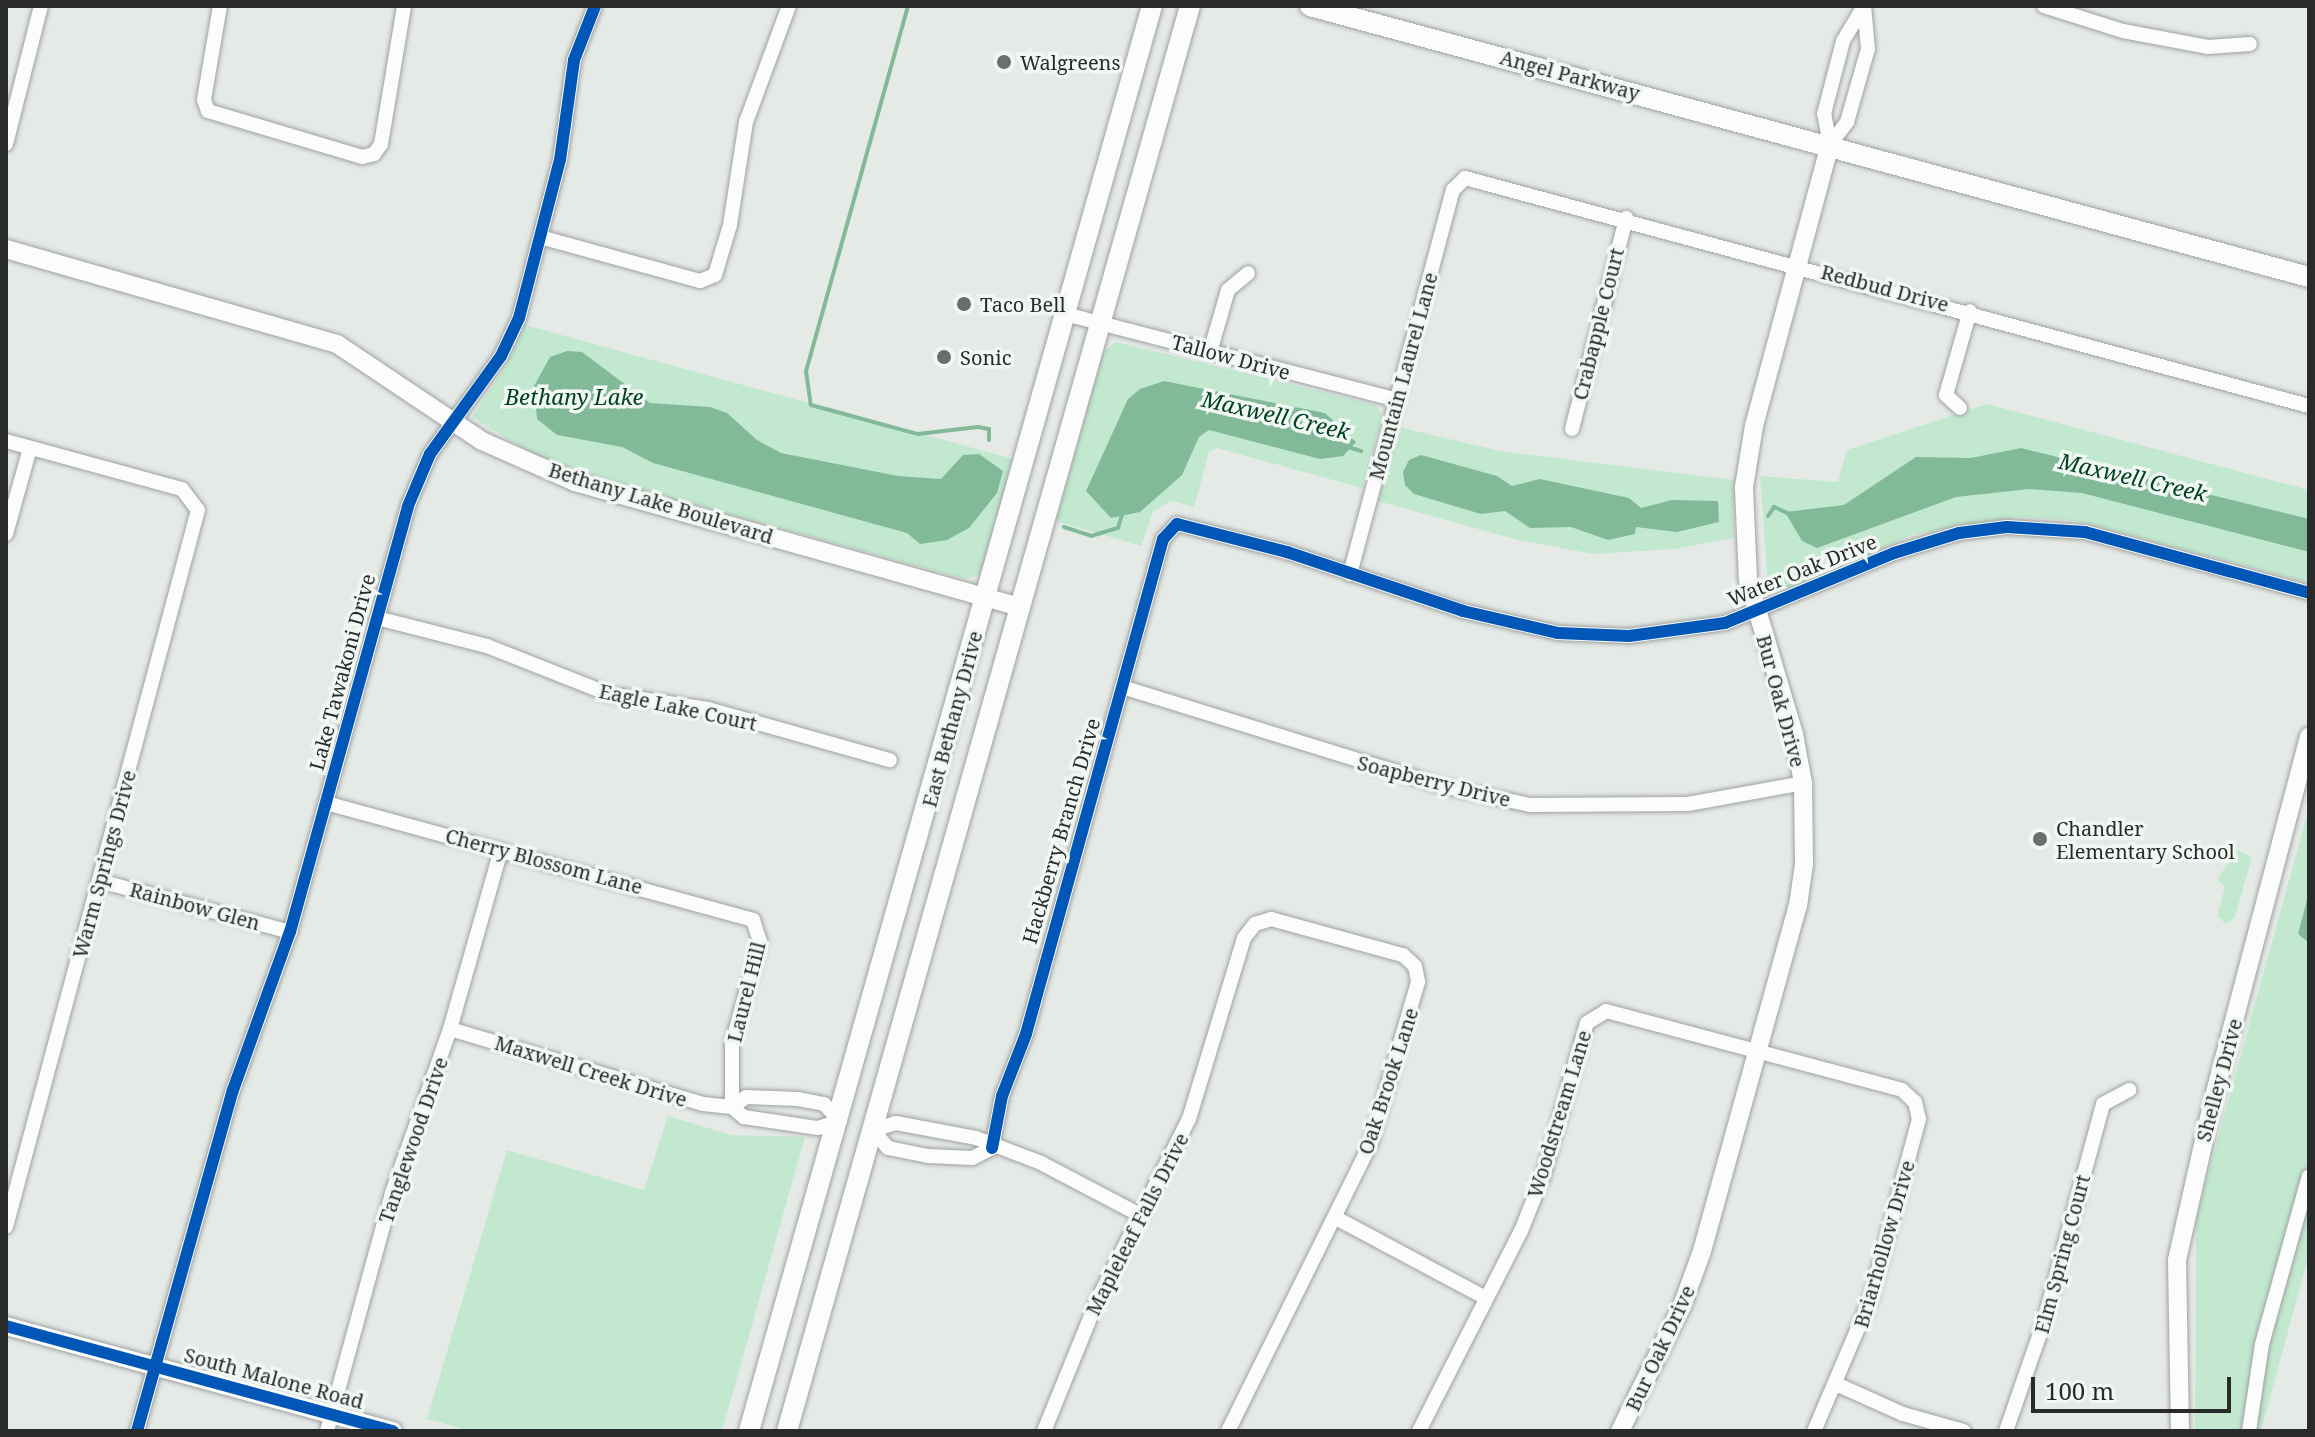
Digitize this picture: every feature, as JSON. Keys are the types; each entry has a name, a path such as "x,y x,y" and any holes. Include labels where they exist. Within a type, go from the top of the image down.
{"main road":[{"name":"East Bethany Drive","path":"749,1431 840,1121 1152,6"},
{"name":"East Bethany Drive","path":"787,1431 1190,6"},
{"name":"Angel Parkway","path":"1310,6 1830,144 2309,277"},
{"path":"840,1121 873,1130"}],"street":[{"path":"6,144 41,6"},
{"path":"220,6 205,106 213,115 362,157 374,154 381,144 404,6"},
{"name":"Lake Tawakoni Drive","path":"137,1431 233,1090 290,932 377,618 423,467 511,336 560,160 574,60 595,6"},
{"path":"540,237 700,281 715,275 730,225 748,113 789,6"},
{"path":"1830,144 1847,122 1868,49 1864,6"},
{"path":"1830,144 1824,114 1843,41 1864,6"},
{"path":"2044,6 2123,31 2208,47 2250,44"},
{"name":"Bur Oak Drive","path":"1620,1431 1682,1306 1702,1251 1798,906 1804,864 1803,783 1794,734 1757,613 1744,547 1746,475 1754,426 1830,144"},
{"name":"Redbud Drive","path":"1460,181 1471,177 1626,218 2309,406"},
{"name":"Mountain Laurel Lane","path":"1350,574 1460,181"},
{"name":"Crabapple Court","path":"1572,429 1626,218"},
{"name":"Bethany Lake Boulevard","path":"6,249 315,336 374,366 482,441 575,482 1020,607"},
{"path":"1210,352 1228,290 1248,273"},
{"path":"1960,408 1946,395 1970,311"},
{"name":"Tallow Drive","path":"1065,314 1397,400"},
{"path":"6,441 30,448 6,534"},
{"name":"Warm Springs Drive","path":"6,1227 197,519 195,501 182,489 30,448"},
{"name":"Water Oak Drive","path":"1172,526 1182,524 1212,532 1463,611 1558,633 1629,636 1725,623 1757,613 1894,553 1959,533 2007,527 2085,532 2309,593"},
{"name":"Hackberry Branch Drive","path":"992,1148 1002,1096 1026,1034 1165,534 1172,526"},
{"name":"Eagle Lake Court","path":"377,618 487,646 608,694 708,709 890,760"},
{"name":"Soapberry Drive","path":"1122,687 1442,786 1530,805 1688,804 1803,783"},
{"name":"Shelley Drive","path":"2180,1431 2177,1260 2205,1131 2309,736"},
{"name":"Cherry Blossom Lane","path":"326,803 747,915 758,926"},
{"name":"Tanglewood Drive","path":"329,1423 392,1193 450,1029 501,850"},
{"name":"Rainbow Glen","path":"100,881 290,932"},
{"name":"Oak Brook Lane","path":"1228,1431 1371,1143 1418,974 1403,955 1271,919 1255,924"},
{"name":"Mapleleaf Falls Drive","path":"1044,1431 1091,1314 1189,1119 1240,951 1255,924"},
{"name":"Laurel Hill","path":"732,1107 732,1044 760,942 758,926"},
{"name":"Woodstream Lane","path":"1419,1431 1543,1176 1590,1017 1606,1011 1902,1090 1915,1102"},
{"name":"Maxwell Creek Drive","path":"450,1029 703,1104 732,1107 744,1117 818,1128 840,1121 824,1104 798,1099 746,1097 732,1107"},
{"name":"Elm Spring Court","path":"2006,1431 2043,1325 2103,1104 2129,1090"},
{"name":"Briarhollow Drive","path":"1814,1431 1870,1300 1919,1119 1915,1102"},
{"path":"992,1148 972,1158 928,1156 888,1148 873,1130 896,1123 976,1138 992,1148 1041,1163 1142,1216"},
{"path":"2249,1431 2262,1344 2309,1176"},
{"path":"1336,1218 1486,1298"},
{"name":"South Malone Road","path":"6,1326 154,1367 329,1423 393,1431"},
{"path":"1836,1384 1903,1414 1964,1431"}],"shaded area":[{"path":"525,325 1013,459 983,573 965,579 598,478 531,453 472,417 508,363"},
{"path":"1116,342 1376,405 1382,416 1362,488 1217,448 1209,452 1194,507 1172,501 1153,511 1141,546 1056,521 1103,352"},
{"path":"1987,404 2309,490 2309,583 2078,521 2017,517 1911,535 1780,595 1768,586 1760,476 1838,482 1847,450"},
{"path":"1398,427 1500,451 1734,480 1734,538 1674,549 1593,554 1518,540 1378,501"},
{"path":"2309,808 2309,1254 2261,1431 2195,1431 2196,1218"},
{"path":"2238,850 2252,857 2235,917 2226,924 2217,916 2225,887 2217,879"},
{"path":"668,1116 731,1135 805,1137 722,1431 472,1431 427,1419 507,1150 644,1190"}],"water":[{"name":"Bethany Lake","path":"567,351 582,352 650,403 710,407 727,413 757,440 781,453 898,476 941,479 963,455 979,454 1003,471 997,493 969,528 947,540 920,544 907,533 653,463 622,447 557,435 537,419 534,386 550,357"},
{"path":"1164,381 1325,413 1356,442 1343,456 1320,459 1209,430 1199,437 1182,475 1140,512 1111,518 1086,491 1128,399 1140,389"},
{"path":"2021,448 2309,519 2309,552 2082,493 2029,489 1956,497 1817,548 1802,541 1785,512 1844,505 1916,457 1971,458"},
{"path":"1421,455 1497,476 1512,486 1540,479 1629,498 1641,508 1672,500 1718,501 1719,522 1677,532 1636,527 1635,534 1608,540 1571,527 1530,528 1505,511 1481,514 1414,494 1405,485 1403,472 1409,460"},
{"path":"2309,892 2309,943 2298,934"}],"waterway":[{"path":"908,6 806,371 811,405 918,434 978,427 989,429 989,440"},
{"name":"Maxwell Creek","path":"1348,447 1361,451"},
{"name":"Maxwell Creek","path":"1768,516 1774,507 1790,514"},
{"name":"Maxwell Creek","path":"1064,527 1091,536 1118,528 1123,512"}],"cycle path":[{"path":"137,1431 233,1090 290,932 408,506 430,454 501,356 519,318 560,160 574,60 595,6"},
{"path":"992,1148 1002,1096 1026,1034 1163,539 1177,524 1287,552 1463,611 1558,633 1629,636 1725,623 1894,553 1959,533 2007,527 2085,532 2309,593"},
{"path":"6,1326 393,1431"}],"place":[{"name":"Walgreens","path":"1004,62"},
{"name":"Taco Bell","path":"964,304"},
{"name":"Sonic","path":"944,357"},
{"name":"Chandler Elementary School","path":"2040,839"}]}
